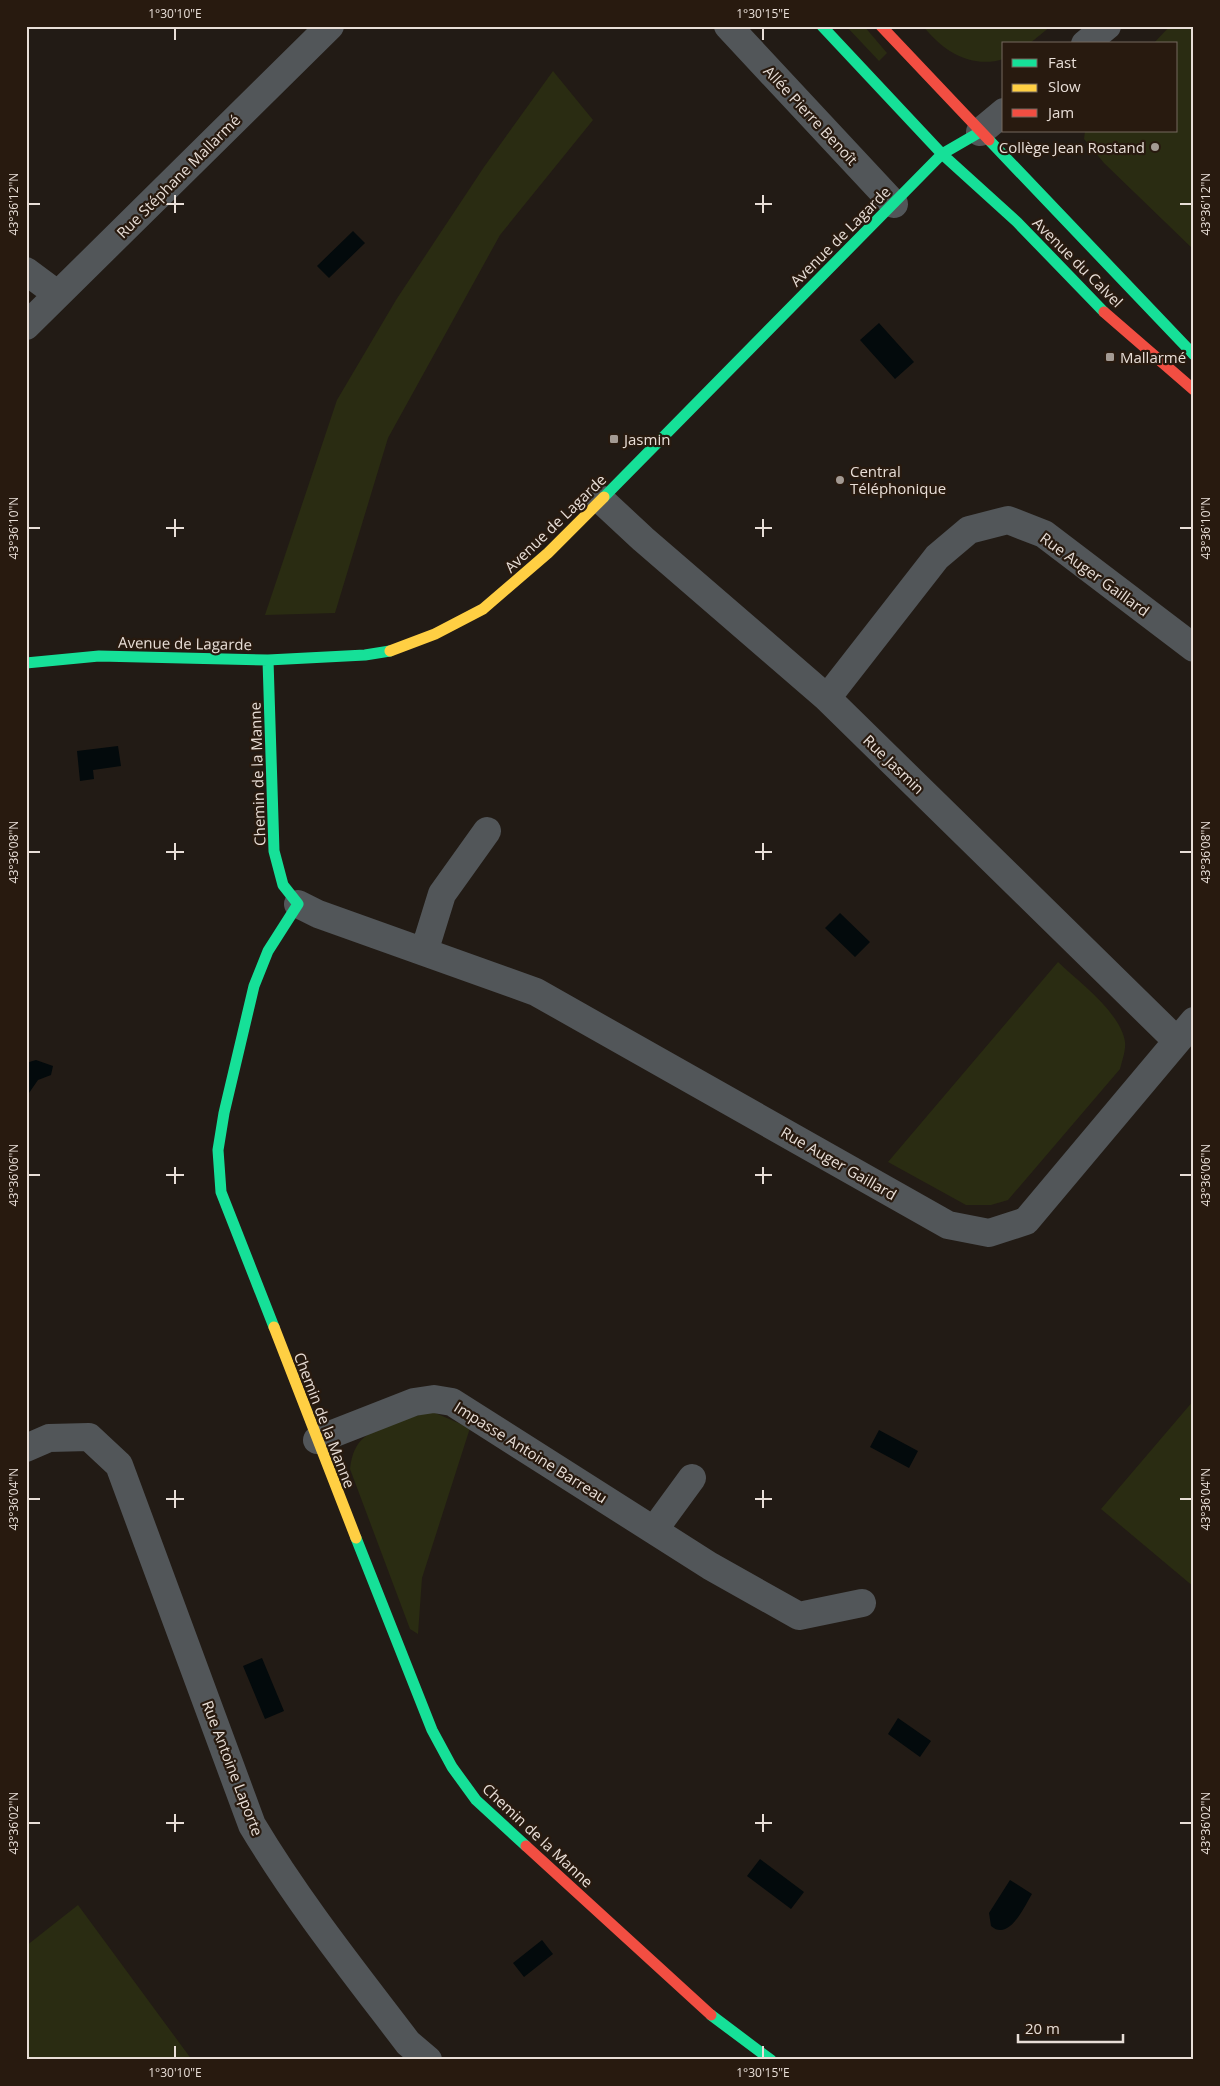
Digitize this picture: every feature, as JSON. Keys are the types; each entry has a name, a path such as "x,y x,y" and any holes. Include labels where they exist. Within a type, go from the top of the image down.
{"street":[{"name":"Rue Stéphane Mallarmé","path":"26,326 330,26"},
{"name":"Allée Pierre Benoît","path":"728,26 894,204"},
{"name":"Avenue du Calvel","path":"822,26 942,154 1017,222 1102,310 1194,390"},
{"name":"Avenue du Calvel","path":"881,26 1194,355"},
{"path":"1087,42 1107,26"},
{"path":"980,132 1002,114"},
{"name":"Avenue de Lagarde","path":"26,663 99,656 268,660 365,655 391,651 462,622 483,609 548,554 600,499 942,154 980,132"},
{"path":"26,271 57,294"},
{"name":"Rue Jasmin","path":"600,499 643,540 827,698 1186,1031"},
{"name":"Rue Auger Gaillard","path":"827,698 937,557 969,530 1008,520 1044,534 1194,648"},
{"name":"Chemin de la Manne","path":"268,660 274,851 283,885 298,904 268,951 254,986 224,1113 218,1150 221,1192 410,1676 432,1730 452,1767 476,1800 719,2022 766,2058"},
{"path":"424,952 442,894 487,831"},
{"name":"Rue Auger Gaillard","path":"298,904 318,914 536,992 948,1225 989,1233 1026,1221 1186,1031"},
{"name":"Impasse Antoine Barreau","path":"317,1440 414,1402 434,1399 452,1402 710,1566 799,1616 862,1604"},
{"name":"Rue Antoine Laporte","path":"26,1448 49,1438 88,1437 119,1465 252,1825 274,1862 312,1916 408,2043 428,2060"},
{"path":"654,1530 692,1478"}],"green space":[{"path":"846,26 864,26 887,53 879,61"},
{"path":"923,26 1051,26 1031,42 1002,42 1002,59 980,62 958,56 931,35"},
{"name":"Collège Jean Rostand","path":"1170,26 1194,26 1194,250 1104,163 1084,139 1085,132 1178,132 1178,42 1155,42"},
{"path":"553,71 593,120 500,235 388,438 335,613 265,615 337,400 396,300 484,167"},
{"path":"1058,962 1108,1009 1116,1020 1125,1042 1120,1069 1008,1200 991,1205 966,1205 888,1162"},
{"path":"1194,1400 1194,1587 1101,1509"},
{"path":"433,1412 470,1428 422,1578 418,1634 410,1629 350,1469 355,1450 364,1438 377,1430 405,1419"},
{"path":"78,1905 192,2060 26,2060 26,1946"}],"shaded area":[{"path":"353,231 365,243 329,278 317,266"},
{"path":"879,323 914,362 895,379 860,340"},
{"path":"118,746 121,766 93,770 94,779 80,781 77,751"},
{"path":"840,913 870,942 855,957 825,928"},
{"path":"36,1060 53,1066 51,1075 38,1080 29,1093 26,1094 26,1063"},
{"path":"879,1430 918,1451 909,1468 870,1447"},
{"path":"262,1658 284,1711 265,1719 243,1666"},
{"path":"898,1718 931,1741 920,1757 888,1734"},
{"path":"760,1859 804,1892 791,1909 747,1876"},
{"path":"1010,1880 1032,1894 1015,1921 1004,1930 998,1930 991,1926 989,1913"},
{"path":"542,1940 553,1954 524,1977 513,1963"}],"traffic: fast":[{"path":"822,26 942,154 1017,222 1104,312"},
{"path":"604,497 942,154 980,132"},
{"path":"989,140 1194,355"},
{"path":"26,663 99,656 268,660 365,655 390,651"},
{"path":"268,660 274,851 283,885 298,904 268,951 254,986 224,1113 218,1150 221,1192 274,1327"},
{"path":"356,1538 432,1730 452,1767 476,1800 526,1846"},
{"path":"711,2015 771,2060"}],"traffic: slow":[{"path":"390,651 435,634 483,609 548,553 604,497"},
{"path":"274,1327 356,1538"}],"traffic: jam":[{"path":"881,26 989,140"},
{"path":"1104,312 1194,390"},
{"path":"526,1846 711,2015"}],"place":[{"name":"Collège Jean Rostand","path":"1155,147"},
{"name":"Mallarmé","path":"1110,357"},
{"name":"Jasmin","path":"614,439"},
{"name":"Central Téléphonique","path":"840,480"}]}
